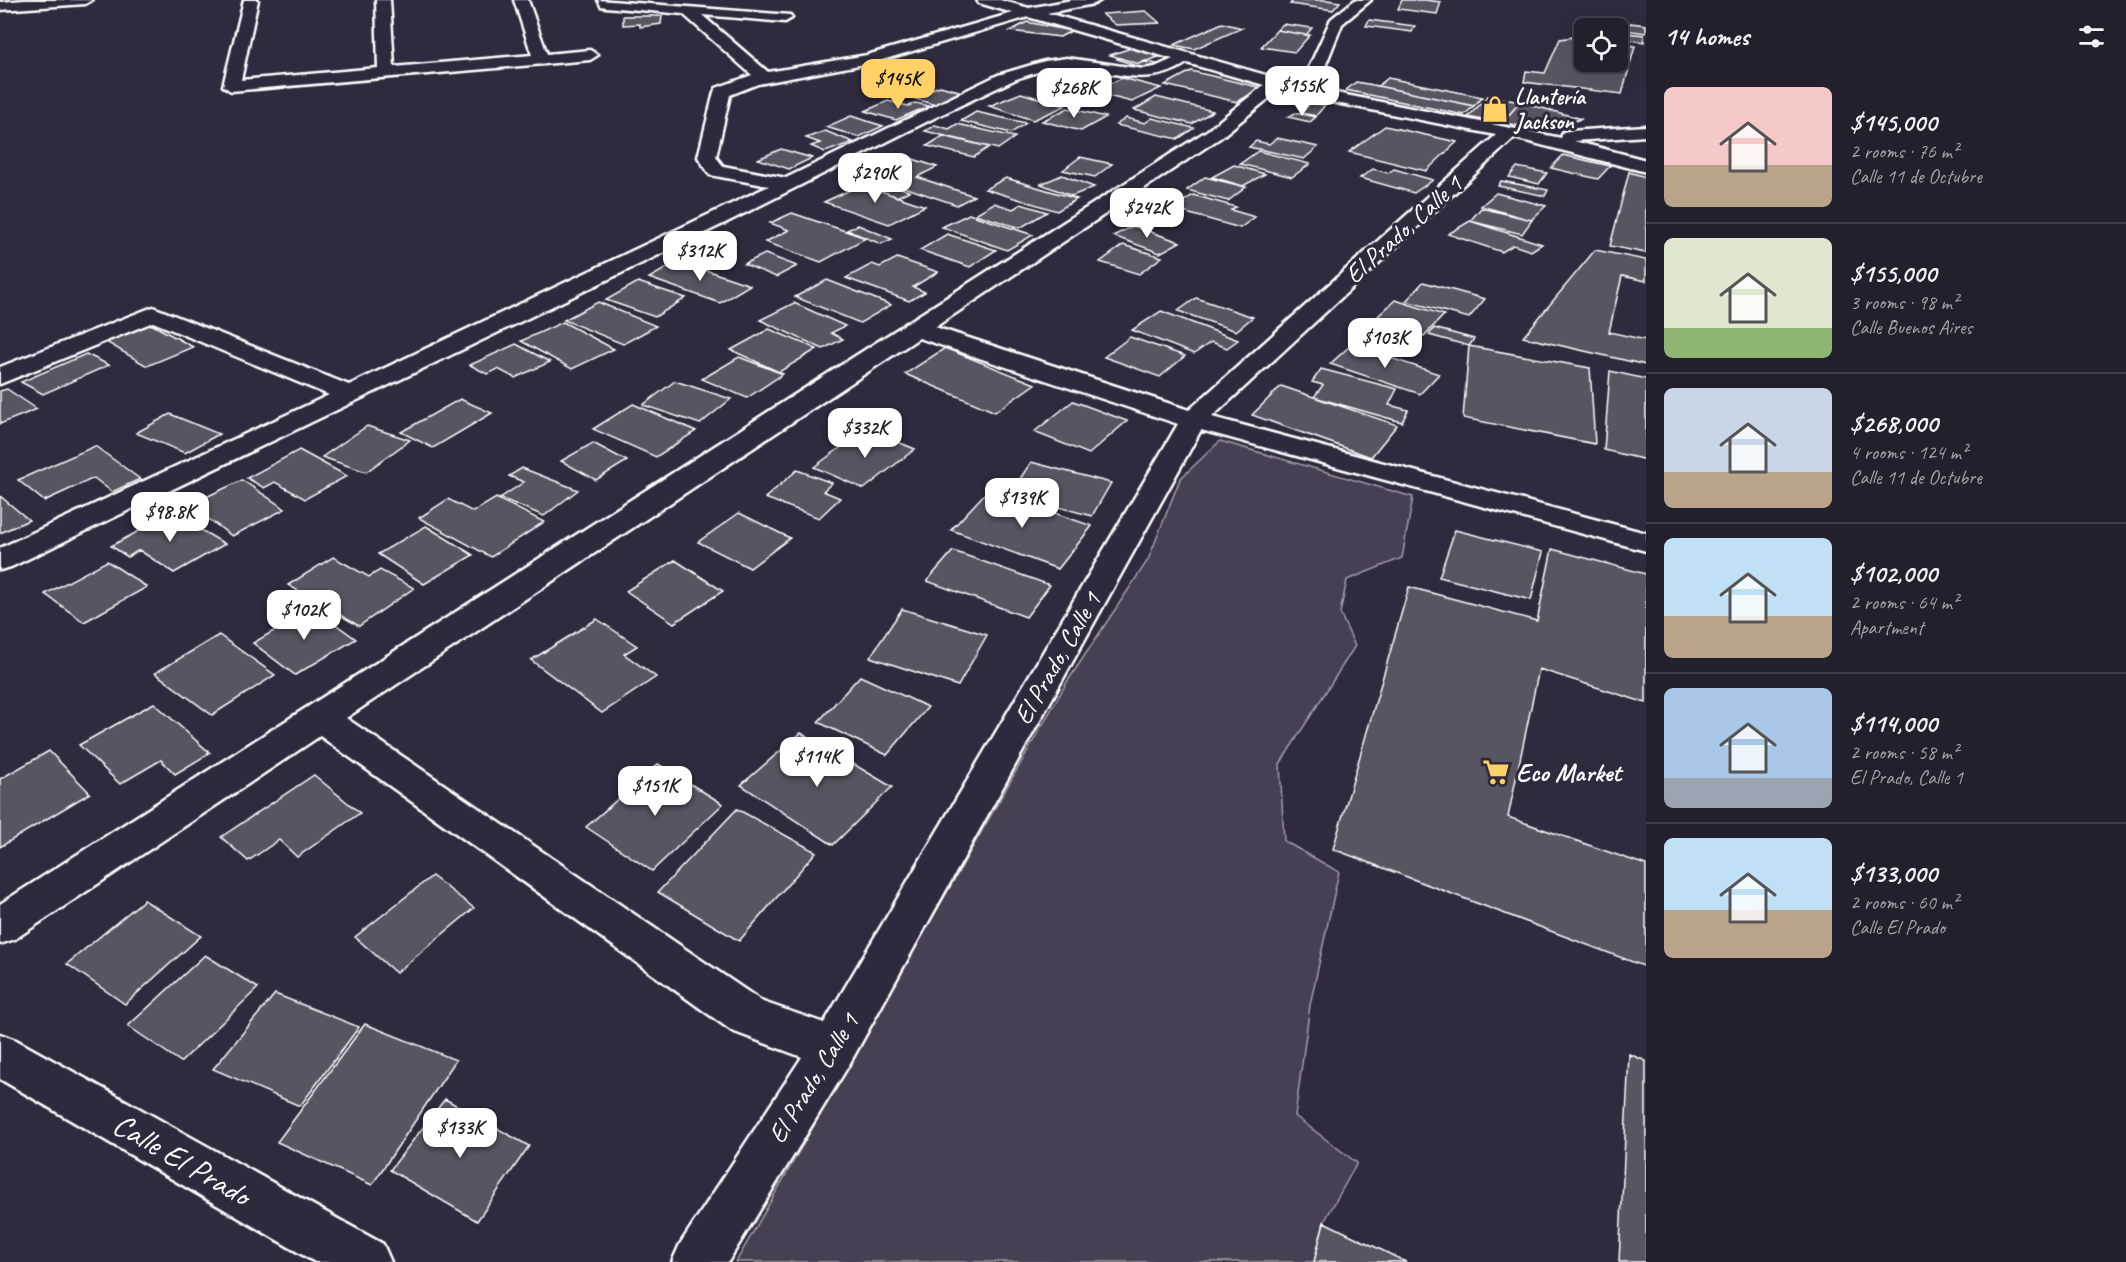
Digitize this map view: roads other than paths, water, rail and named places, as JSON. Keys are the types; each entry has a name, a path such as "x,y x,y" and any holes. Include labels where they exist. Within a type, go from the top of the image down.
{"street":[{"path":"0,6 85,0"},
{"path":"251,0 231,86 590,55"},
{"path":"383,0 386,72"},
{"path":"521,0 542,59"},
{"path":"604,0 606,3 785,18"},
{"path":"984,0 1306,92 1525,135 1646,165"},
{"path":"789,184 717,171 707,157 722,92 765,78 869,58 1027,13 1094,0"},
{"path":"1306,92 1335,22 1365,0"},
{"path":"687,10 765,78"},
{"path":"0,560 351,395 1008,76 1063,63 1142,74 1158,73 1173,68 1186,57"},
{"path":"0,926 321,719 1214,134 1277,83"},
{"path":"1525,135 1646,131"},
{"name":"El Prado, Calle 1","path":"698,1262 834,1048 1193,420 1525,135"},
{"path":"0,376 153,314 351,395"},
{"path":"917,329 1193,420 1646,542"},
{"path":"321,719 748,1017 834,1048"},
{"name":"Calle El Prado","path":"0,1055 365,1262"}],"place":[{"name":"Llantería Jackson","path":"1495,109"},
{"name":"Eco Market","path":"1496,772"}]}
